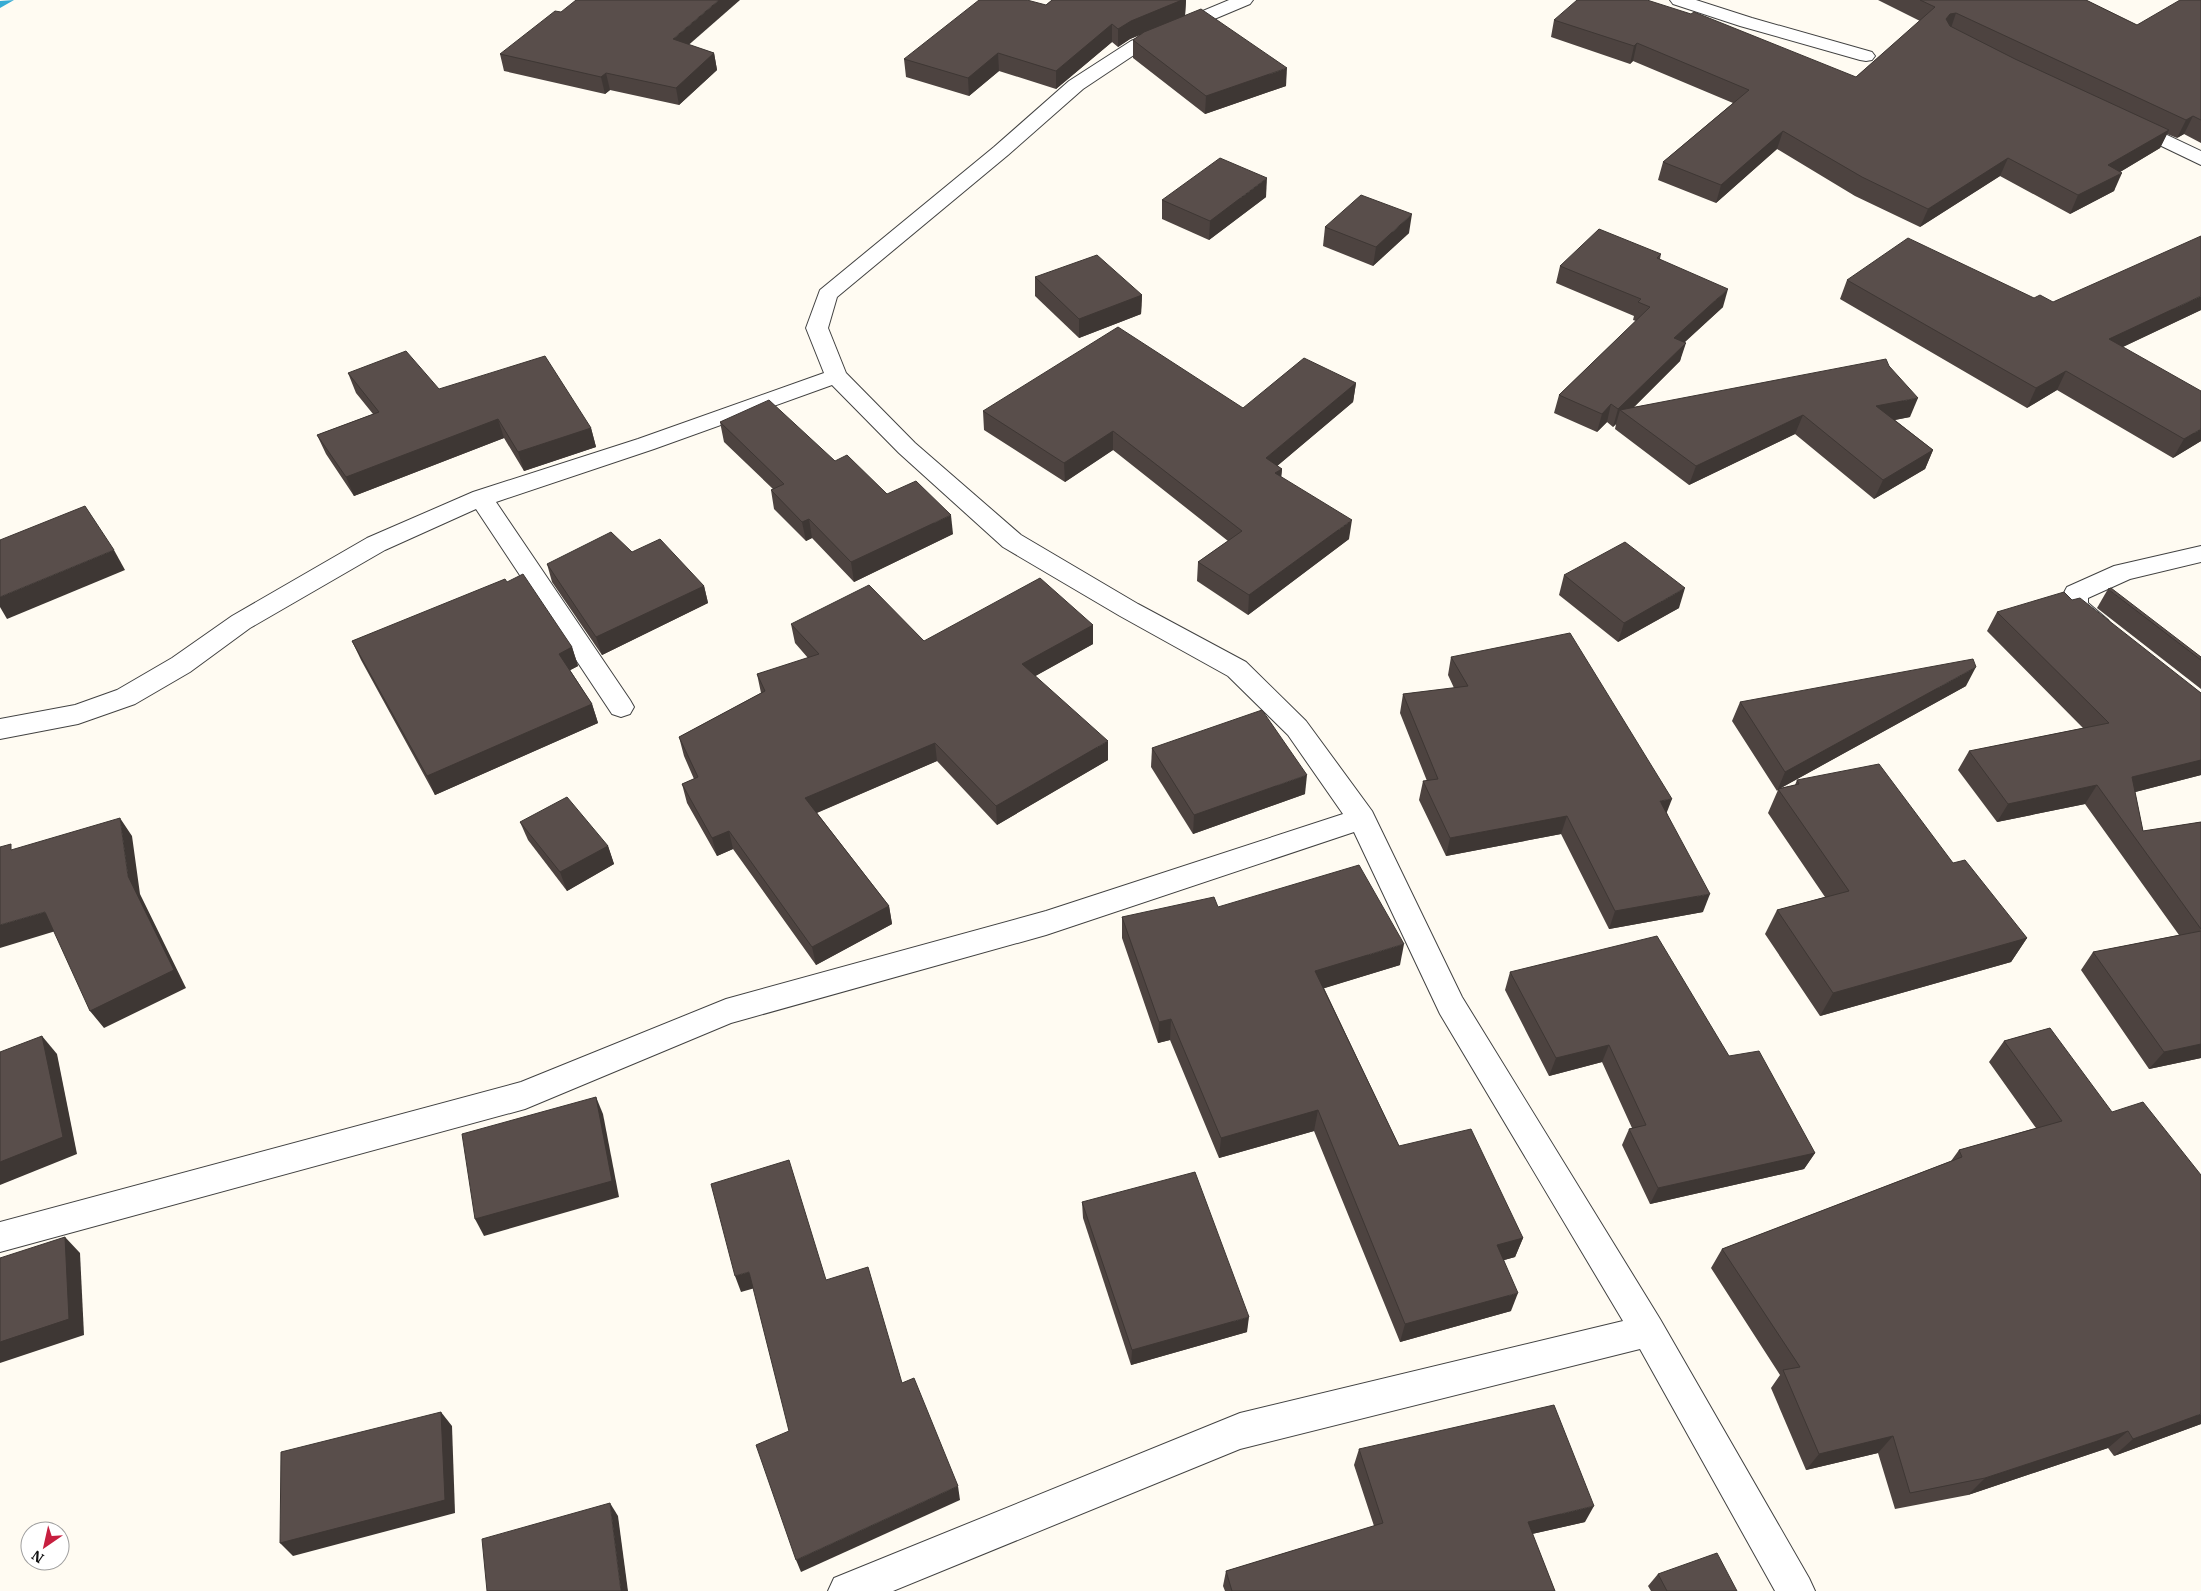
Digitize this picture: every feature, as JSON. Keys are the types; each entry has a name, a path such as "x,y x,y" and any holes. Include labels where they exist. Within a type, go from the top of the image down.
{"street":[{"path":"1244,0 1137,45 1076,85 1001,151 827,294 817,328 836,376 907,448 1012,541 1129,610 1237,669 1297,728 1362,819 1451,1006 1648,1330 1796,1591"},
{"path":"1679,0 1746,22 1866,56"},
{"path":"2119,118 2201,159"},
{"path":"0,730 78,714 126,697 181,665 241,622 376,544 482,498 646,444 836,376"},
{"path":"482,498 621,707"},
{"path":"2114,638 2075,606 2076,593 2123,572 2201,554"},
{"path":"0,1237 525,1095 726,1012 1046,923 1362,819"},
{"path":"846,1591 1240,1430 1648,1330"}],"building":[{"path":"576,0 719,0 673,39 714,53 676,88 606,73 601,77 500,54 555,11 561,12"},
{"path":"979,0 1027,0 1046,5 1052,0 1182,0 1131,21 1118,29 1112,24 1056,71 998,53 968,78 904,59"},
{"path":"1577,0 1647,0 1691,14 1694,12 1856,77 1935,7 1920,0 2086,0 2137,25 2180,0 2201,0 2201,120 2193,116 2186,120 1956,13 1950,14 1946,19 1950,26 2015,59 2169,130 2108,165 2122,173 2078,195 2008,158 1928,209 1862,177 1783,131 1721,185 1663,162 1749,90 1637,43 1634,46 1554,20"},
{"path":"1201,9 1287,68 1206,96 1133,40 1144,32"},
{"path":"1220,158 1267,178 1210,221 1162,200"},
{"path":"1361,195 1412,214 1376,247 1325,227"},
{"path":"1599,229 1661,254 1657,258 1728,289 1674,338 1686,343 1618,409 1611,404 1602,414 1559,395 1650,307 1638,302 1641,299 1560,266"},
{"path":"2201,236 2201,296 2109,339 2201,391 2201,429 2184,439 2066,371 2036,388 1847,280 1908,238 2034,298 2040,295 2053,302"},
{"path":"1097,255 1142,295 1079,319 1035,277"},
{"path":"1118,327 1243,408 1304,358 1356,383 1266,458 1282,469 1275,473 1352,520 1249,595 1198,562 1242,531 1113,431 1064,463 983,411"},
{"path":"406,351 439,389 545,356 591,428 518,452 498,419 346,477 317,435 379,412 348,373"},
{"path":"1886,359 1889,366 1918,398 1876,406 1933,450 1883,480 1803,415 1696,466 1620,410"},
{"path":"769,400 835,461 847,455 887,494 916,481 951,515 851,562 809,519 802,522 771,490 784,484 720,422"},
{"path":"85,506 114,550 0,597 0,540"},
{"path":"611,532 632,552 660,539 704,586 596,637 547,564"},
{"path":"1625,542 1685,588 1624,623 1564,575"},
{"path":"523,574 572,647 559,654 592,704 427,776 352,641 505,579 507,582"},
{"path":"1040,578 1093,625 1022,664 1108,741 996,806 935,743 805,798 889,906 812,947 729,831 712,838 682,784 698,777 679,737 765,691 757,674 819,654 791,624 869,585 924,641"},
{"path":"2111,588 2201,657 2201,660 2108,589"},
{"path":"2064,592 2072,600 2080,598 2201,693 2201,760 2132,777 2143,831 2201,822 2201,929 2097,785 2008,804 1969,751 2109,723 1997,612"},
{"path":"1570,633 1672,799 1660,801 1710,894 1615,911 1567,816 1450,838 1423,781 1438,779 1403,694 1468,686 1451,657"},
{"path":"1973,659 1976,667 1785,772 1740,702"},
{"path":"1262,710 1307,775 1194,815 1152,748"},
{"path":"1879,764 1953,863 1965,860 2027,938 1833,993 1777,910 1849,891 1778,789 1799,784 1797,780"},
{"path":"567,797 608,846 560,872 520,822"},
{"path":"120,818 128,876 174,970 90,1011 45,912 0,925 0,847 11,844 11,850"},
{"path":"1359,865 1404,944 1315,971 1399,1146 1471,1129 1523,1238 1497,1245 1518,1293 1405,1324 1318,1110 1221,1138 1171,1019 1159,1022 1122,917 1214,897 1218,907"},
{"path":"2201,931 2201,1044 2164,1052 2093,952"},
{"path":"1657,936 1729,1056 1759,1051 1815,1153 1658,1188 1629,1129 1646,1125 1609,1045 1556,1058 1510,972"},
{"path":"2050,1028 2112,1112 2143,1102 2201,1175 2201,1414 2133,1439 2128,1431 1985,1478 1910,1493 1893,1436 1819,1454 1783,1370 1800,1367 1722,1249 1962,1157 1959,1150 2062,1121 2004,1041"},
{"path":"42,1036 63,1137 0,1162 0,1052"},
{"path":"596,1097 612,1181 475,1219 462,1134"},
{"path":"789,1160 826,1280 868,1267 902,1383 914,1378 958,1486 796,1560 756,1445 789,1431 749,1272 735,1276 711,1184"},
{"path":"1195,1172 1249,1317 1132,1350 1082,1202"},
{"path":"65,1237 69,1319 0,1342 0,1258"},
{"path":"1554,1405 1594,1506 1528,1522 1555,1591 1232,1591 1226,1571 1383,1523 1359,1449"},
{"path":"441,1412 445,1500 280,1543 281,1452"},
{"path":"610,1503 621,1591 487,1591 482,1539"},
{"path":"1717,1553 1737,1591 1667,1591 1658,1574"}],"waterway":[{"path":"0,5 9,0"}]}
